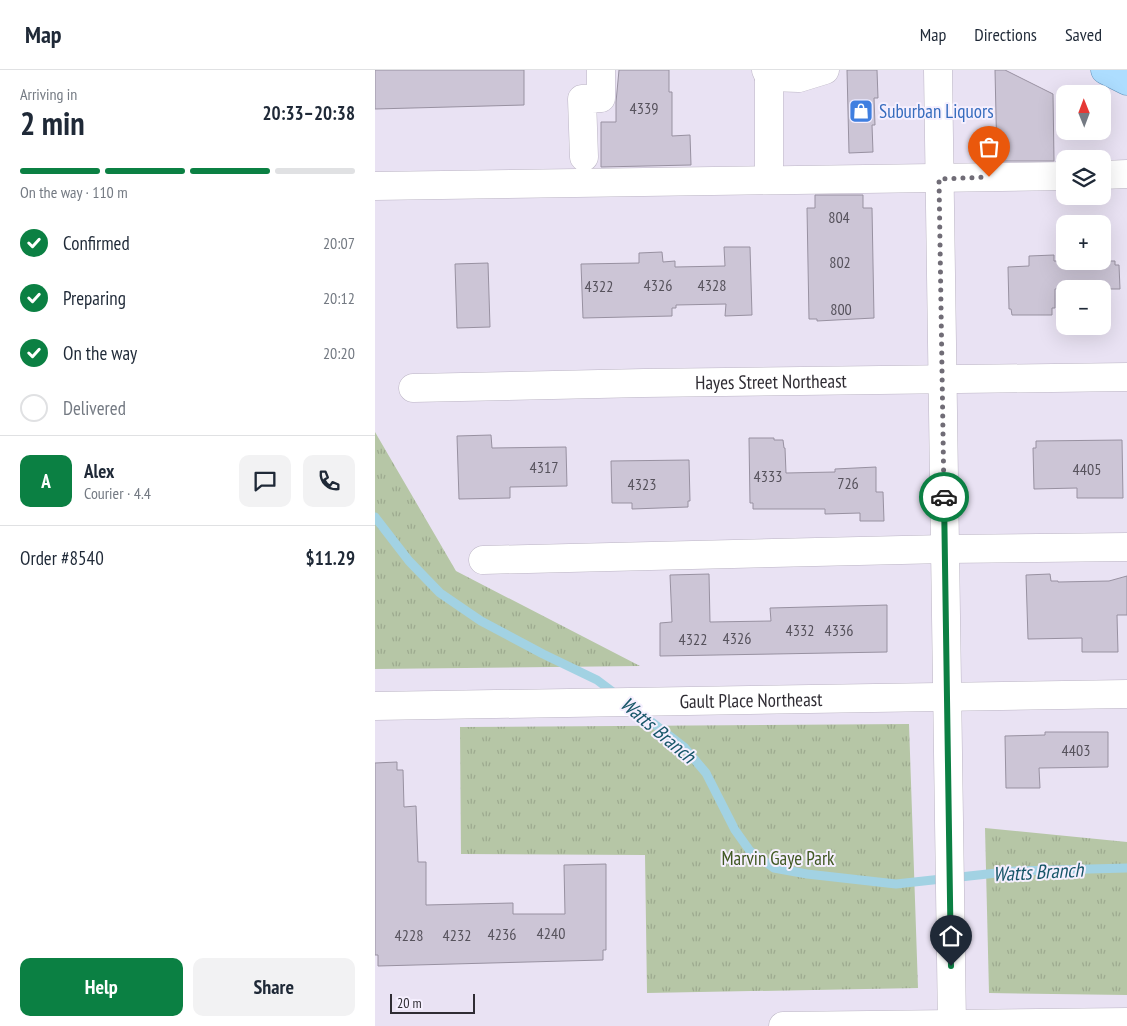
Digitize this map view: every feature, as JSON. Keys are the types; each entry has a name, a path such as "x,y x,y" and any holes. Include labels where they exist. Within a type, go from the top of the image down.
{"main road":[{"path":"1105,70 1127,81"}],"street":[{"path":"584,158 583,99 601,98 601,70"},
{"path":"769,180 768,74 799,78 825,70"},
{"path":"938,70 952,1024"},
{"path":"1111,175 1127,174"},
{"path":"375,186 1056,176"},
{"name":"Hayes Street Northeast","path":"413,388 1127,377"},
{"path":"483,560 945,549 1127,547"},
{"name":"Gault Place Northeast","path":"375,706 1127,694"},
{"path":"783,1026 1127,1022"}],"green space":[{"path":"375,432 456,571 640,666 375,669"},
{"name":"Marvin Gaye Park","path":"909,724 918,988 647,993 645,855 461,854 460,727"},
{"path":"985,828 1127,842 1127,995 989,993"}],"building":[{"path":"375,70 524,70 524,105 375,109"},
{"path":"619,70 669,70 669,92 672,92 672,136 690,135 691,165 601,167 601,122 616,122"},
{"name":"Suburban Liquors","path":"847,70 877,70 878,98 874,98 873,152 849,153"},
{"path":"995,70 1005,70 1053,94 1054,161 997,161"},
{"path":"815,195 863,195 863,208 872,208 874,318 817,321 817,319 809,319 807,208 815,208"},
{"path":"724,247 750,247 752,315 725,316 726,304 676,305 676,308 672,308 672,316 583,318 581,264 639,263 639,253 662,252 663,262 675,261 675,267 725,266"},
{"path":"1054,255 1056,270 1111,270 1111,261 1115,261 1115,265 1119,265 1120,289 1111,289 1111,280 1056,280 1055,308 1052,308 1052,315 1012,315 1011,309 1009,309 1008,267 1029,266 1029,256"},
{"path":"488,263 490,327 457,328 455,264"},
{"path":"491,435 492,448 566,447 567,486 510,487 510,498 459,499 457,436"},
{"path":"749,438 783,440 786,473 835,472 835,469 876,467 876,492 883,492 884,521 860,521 860,513 825,514 825,509 753,509 753,503 750,503"},
{"path":"1122,440 1123,498 1077,498 1077,488 1034,489 1033,448 1036,448 1036,441"},
{"path":"689,460 690,501 688,501 688,507 632,509 632,503 612,503 611,461"},
{"path":"709,574 710,622 771,621 770,608 887,605 887,652 660,656 660,623 672,622 670,575"},
{"path":"1050,574 1051,581 1058,582 1109,581 1127,576 1127,615 1117,615 1118,652 1082,652 1082,638 1028,639 1026,575"},
{"path":"1045,732 1108,732 1108,767 1039,768 1040,788 1006,788 1005,736 1045,735"},
{"path":"397,762 397,770 403,770 404,807 416,806 418,862 426,862 426,905 513,903 513,914 565,914 564,865 606,864 606,950 603,950 603,960 378,966 378,955 375,955 375,763"}],"waterway":[{"name":"Watts Branch","path":"375,517 409,561 440,593 481,621 597,680 617,695"},
{"name":"Watts Branch","path":"635,709 684,747 706,773 735,830 750,851 774,868 807,874 896,884 1015,871 1127,868"}],"way so far":[{"path":"944,497 939,179 989,177"}],"place":[{"name":"Suburban Liquors","path":"861,111"}],"route":[{"path":"944,497 951,966"}]}
